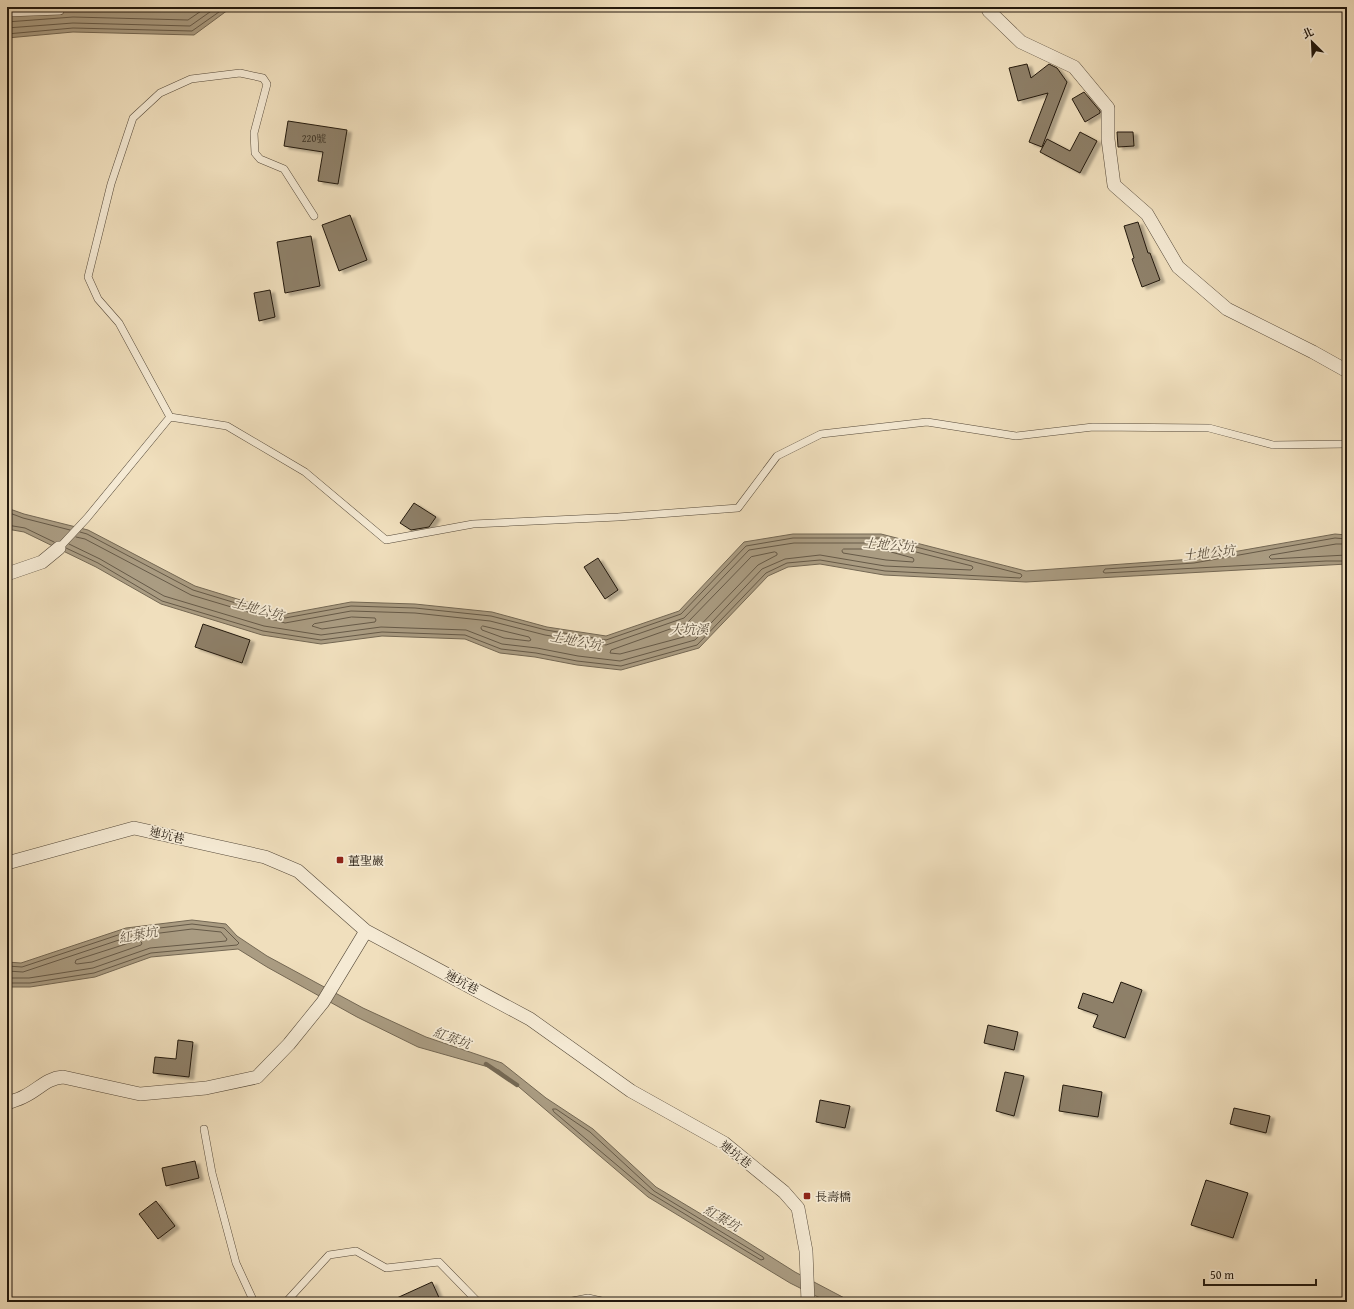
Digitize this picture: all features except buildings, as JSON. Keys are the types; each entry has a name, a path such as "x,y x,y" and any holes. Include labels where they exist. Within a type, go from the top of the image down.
{"street":[{"path":"987,7 989,11 1021,42 1074,67 1108,108 1108,139 1114,185 1147,214 1178,267 1226,309 1313,352 1347,371"},
{"path":"7,573 42,562 60,548"},
{"name":"連坑巷","path":"7,863 134,828 265,857 298,871 366,931 530,1019 631,1091 724,1143 784,1192 798,1208 806,1251 808,1302"},
{"path":"7,1103 26,1096 44,1083 55,1078 63,1077 140,1094 206,1088 257,1077 289,1044 323,1002 366,931"}],"lane":[{"path":"7,13 60,11"},
{"path":"170,417 119,323 98,299 88,277 111,184 133,118 160,93 191,79 240,73 263,78 267,84 254,133 255,153 260,159 284,169 314,216"},
{"path":"170,417 227,426 306,472 386,540 473,524 618,517 738,508 777,456 821,434 927,422 1016,436 1093,427 1209,428 1274,444 1347,444"},
{"path":"60,548 170,417"},
{"path":"204,1129 212,1174 236,1263 254,1302"},
{"path":"286,1302 329,1255 356,1251 386,1268 439,1262 478,1302"},
{"path":"567,1302 588,1298 606,1302"}],"water":[{"path":"7,7 232,7 194,35 73,32 7,38"},
{"name":"大坑溪","path":"7,508 24,514 88,530 195,586 286,614 351,602 415,604 492,612 547,627 606,636 679,611 744,542 793,534 881,534 1026,571 1193,559 1335,534 1347,535 1347,564 1026,582 884,575 820,564 788,567 768,576 699,648 621,670 500,653 465,639 382,636 321,644 262,635 161,604 96,567 24,532 7,529"},
{"path":"192,920 226,924 237,936 267,956 363,1008 426,1037 502,1063 546,1098 593,1129 656,1187 795,1272 852,1302 828,1302 790,1283 648,1197 499,1070 418,1047 357,1017 267,967 238,949 151,957 95,977 30,987 7,987 7,962 21,963 126,928"}],"waterway":[{"name":"紅葉坑","path":"486,1064 517,1085"}],"place":[{"name":"董聖巖","path":"340,860"},
{"name":"長壽橋","path":"807,1196"}],"water label":[{"name":"土地公坑","path":"889,545"},
{"name":"土地公坑","path":"1209,553"},
{"name":"土地公坑","path":"258,609"},
{"name":"土地公坑","path":"576,641"}]}
